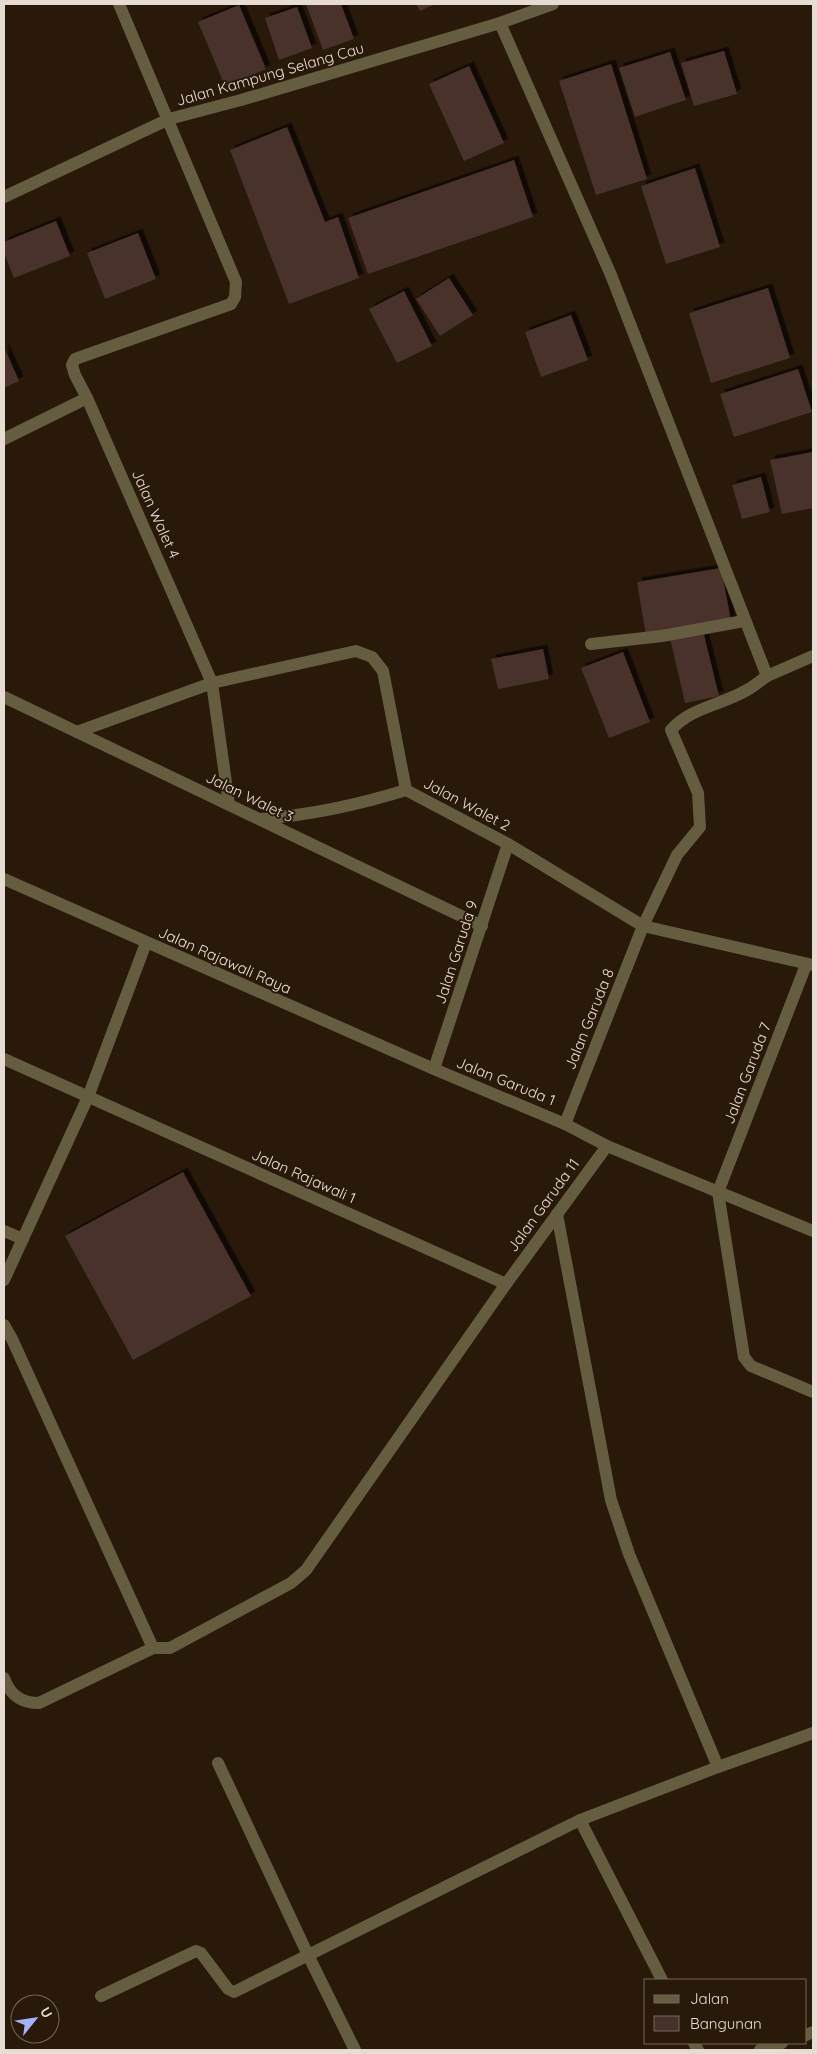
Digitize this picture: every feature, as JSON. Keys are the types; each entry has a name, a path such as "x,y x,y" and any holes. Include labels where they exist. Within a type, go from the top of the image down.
{"street":[{"path":"119,4 169,119"},
{"name":"Jalan Kampung Selang Cau","path":"4,197 169,119 241,100 500,23 553,4"},
{"path":"500,23 611,275 767,676 813,656"},
{"name":"Jalan Walet 4","path":"169,119 236,282 235,297 231,304 75,359 72,365 212,683 228,804"},
{"path":"4,439 87,398"},
{"path":"591,644 662,636 744,621"},
{"name":"Jalan Walet 2","path":"77,732 212,683 356,651 372,657 383,671 406,790 508,844 643,926 810,965"},
{"name":"Jalan Garuda 8","path":"565,1124 643,926 677,855 700,827 698,793 671,730 680,720 747,691 767,676"},
{"name":"Jalan Walet 3","path":"4,697 482,926"},
{"path":"260,819 304,816 373,801 406,790"},
{"name":"Jalan Garuda 9","path":"434,1070 508,844"},
{"name":"Jalan Rajawali Raya","path":"4,879 434,1070"},
{"path":"4,1280 88,1097 146,943"},
{"name":"Jalan Garuda 7","path":"718,1192 810,965"},
{"name":"Jalan Rajawali 1","path":"4,1060 506,1284"},
{"name":"Jalan Garuda 1","path":"434,1070 565,1124 607,1146 813,1231"},
{"name":"Jalan Garuda 11","path":"4,1678 6,1684 16,1696 27,1703 39,1703 153,1648 170,1648 291,1583 306,1570 506,1284 607,1146"},
{"path":"718,1192 744,1357 751,1366 813,1392"},
{"path":"557,1214 611,1500 629,1554 718,1767"},
{"path":"4,1231 23,1239"},
{"path":"4,1325 8,1339 153,1648"},
{"path":"101,1996 196,1951 202,1953 228,1989 234,1992 580,1820 813,1733"},
{"path":"218,1763 355,2050"},
{"path":"580,1820 661,1979"},
{"path":"760,2050 779,2044"}],"building":[{"path":"306,4 341,4 354,39 323,50"},
{"path":"416,4 435,4 420,11"},
{"path":"239,5 266,69 225,86 198,22"},
{"path":"297,7 312,48 279,60 265,18"},
{"path":"724,51 737,94 694,106 681,63"},
{"path":"670,52 686,100 635,117 619,68"},
{"path":"611,64 647,179 596,195 559,81"},
{"path":"469,66 504,143 464,161 429,84"},
{"path":"287,127 325,222 338,217 359,278 289,304 230,150"},
{"path":"514,160 533,217 368,274 348,218"},
{"path":"695,168 720,247 666,264 641,186"},
{"path":"56,221 70,256 14,278 4,253 4,242"},
{"path":"138,233 156,279 105,299 87,253"},
{"path":"449,278 473,315 440,336 416,299"},
{"path":"768,288 790,358 711,383 689,313"},
{"path":"404,291 432,346 397,363 369,309"},
{"path":"571,315 588,360 541,377 525,332"},
{"path":"4,347 19,381 4,388"},
{"path":"798,369 812,412 734,437 720,394"},
{"path":"813,452 813,508 782,514 770,460"},
{"path":"761,477 770,512 742,519 732,485"},
{"path":"721,568 731,621 646,636 637,582"},
{"path":"703,631 719,696 685,703 670,638"},
{"path":"543,649 549,679 498,689 491,659"},
{"path":"623,652 650,722 609,738 581,668"},
{"path":"183,1172 251,1296 133,1360 65,1236"}]}
